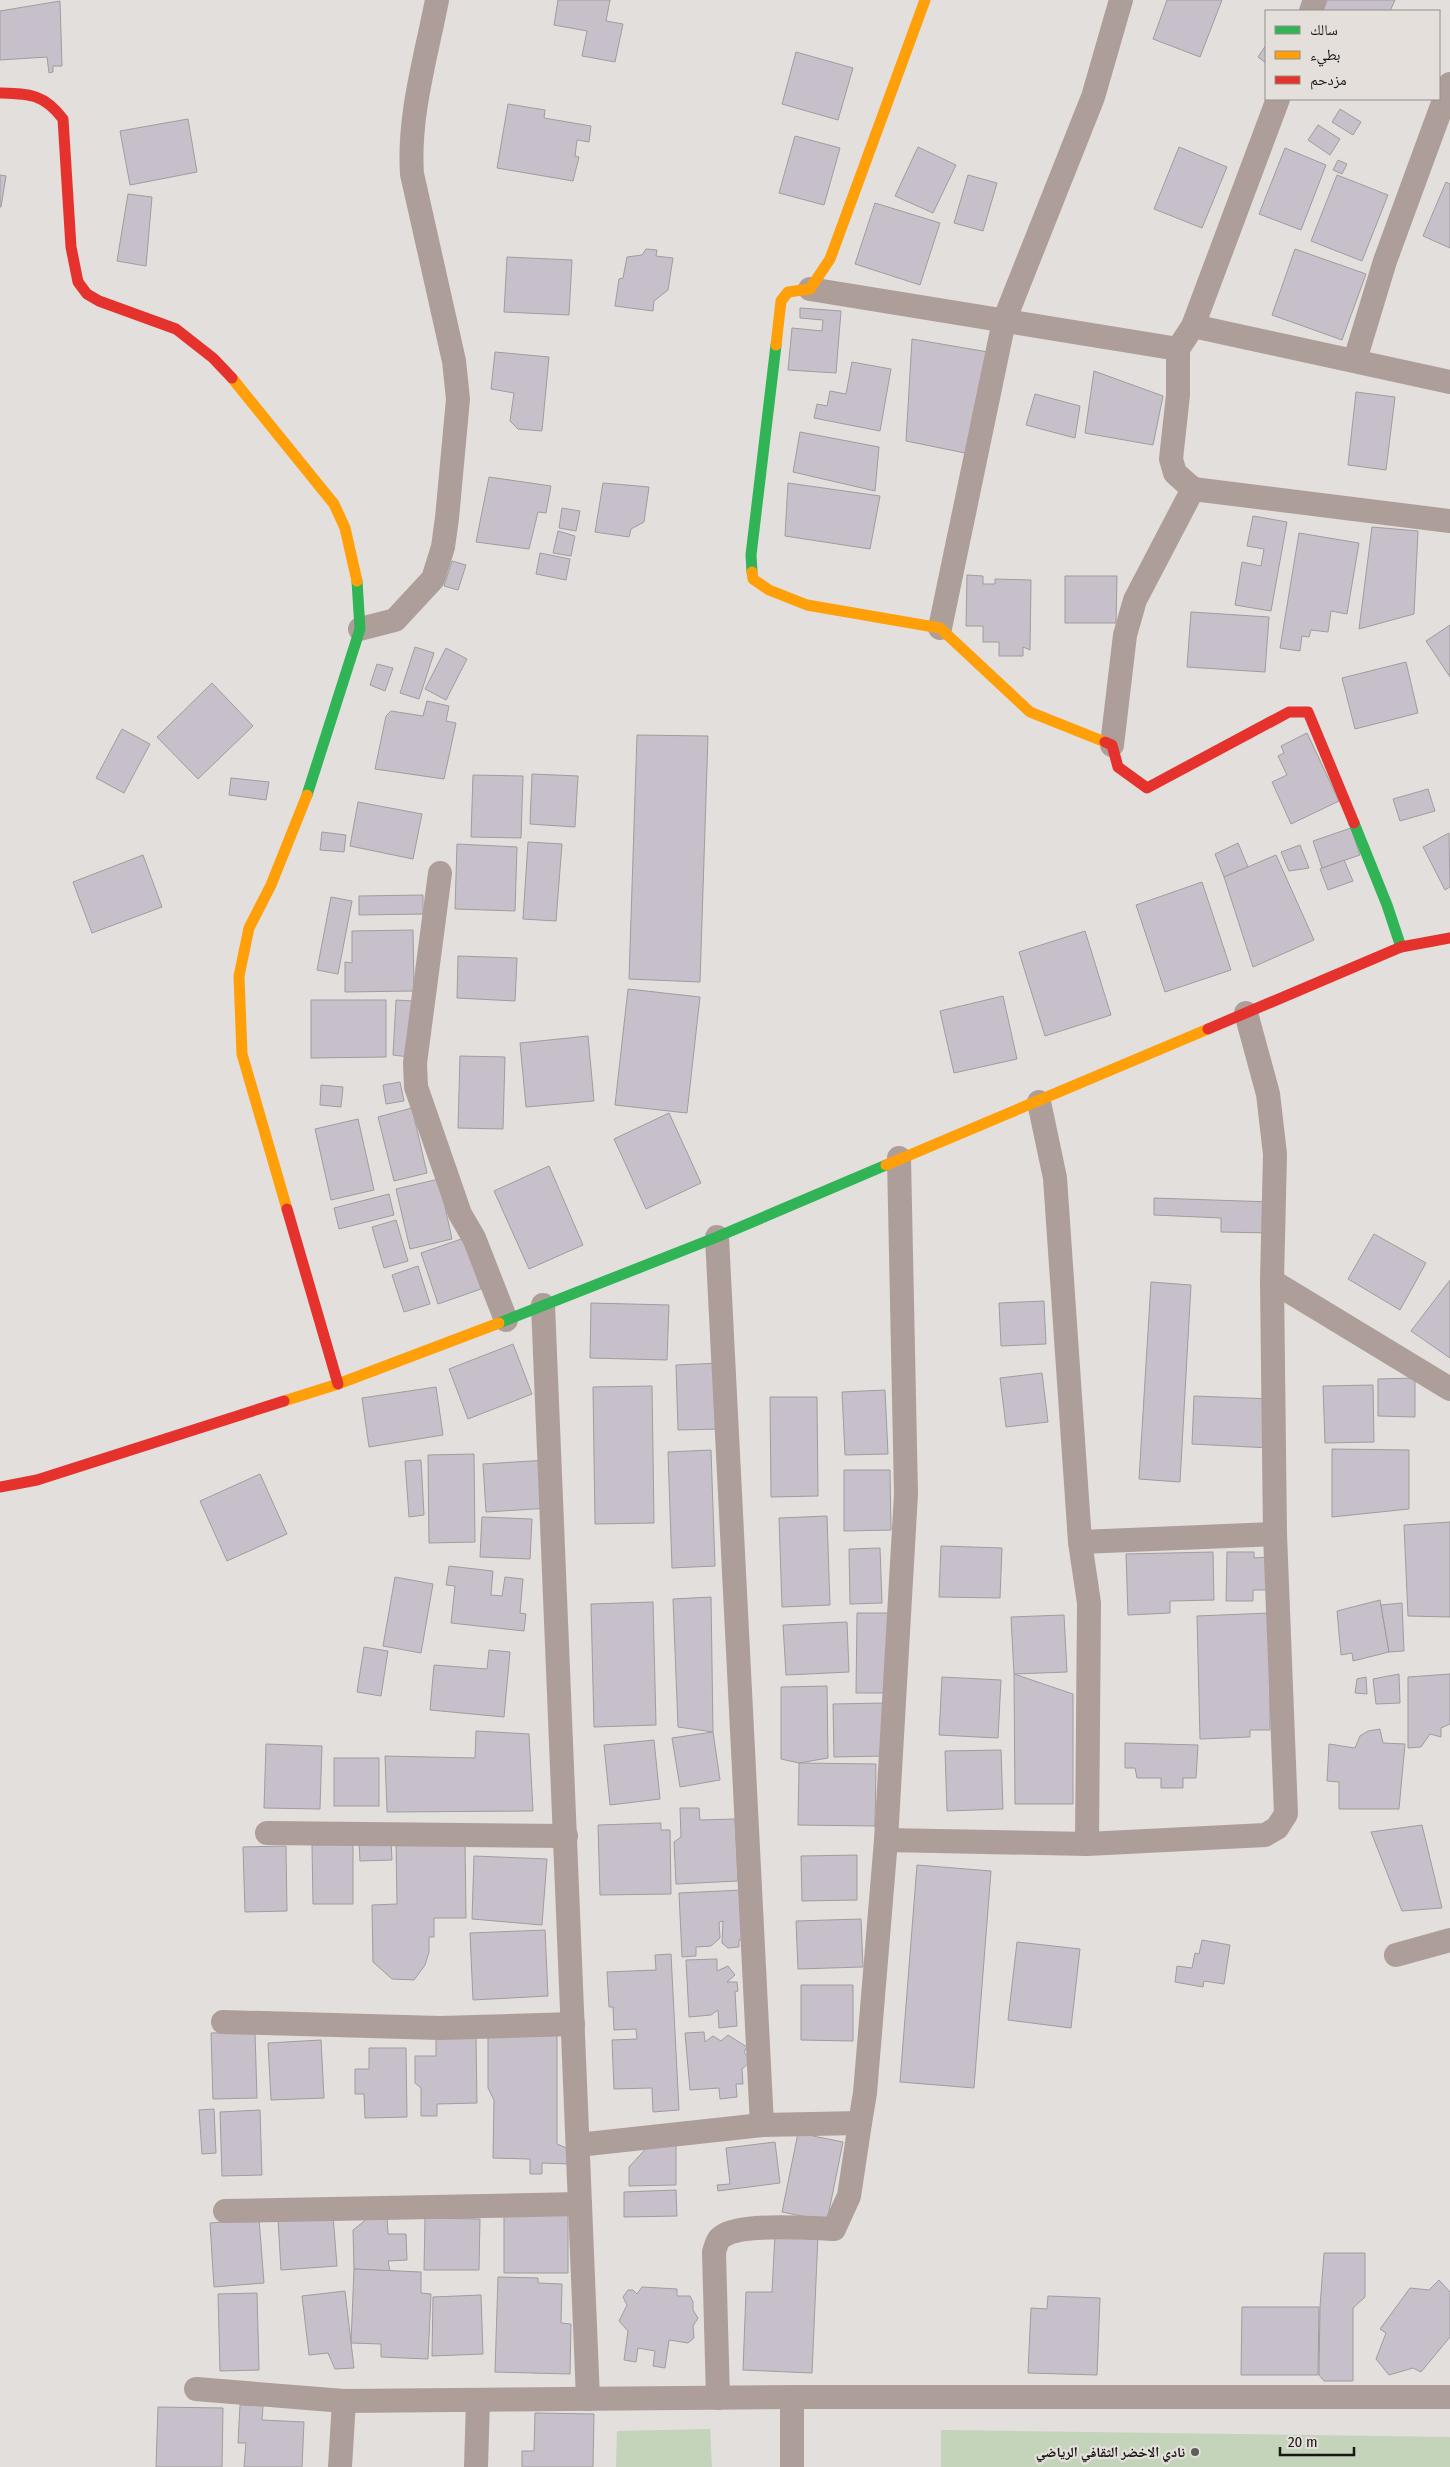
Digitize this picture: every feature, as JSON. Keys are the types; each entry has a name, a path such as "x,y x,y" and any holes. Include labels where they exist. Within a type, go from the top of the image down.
{"street":[{"path":"360,629 395,620 433,579 443,547 447,518 458,399 454,361 412,174 410,151 411,129 437,0"},
{"path":"810,289 830,259 925,0"},
{"path":"940,628 1004,321 1094,97 1120,0"},
{"path":"1355,360 1385,261 1450,84"},
{"path":"0,94 31,94 52,103 63,118 70,247 78,282 87,294 99,301 176,329 213,358 252,401 334,504 345,528 357,576 360,629 309,790 271,885 249,928 239,976 242,1054 338,1384"},
{"path":"1278,100 1193,326 1178,349 1178,395 1171,459 1175,473 1193,489 1450,521"},
{"path":"1112,745 1030,712 940,628 807,605 769,590 753,579 751,555 781,301 788,292 810,289 1178,349"},
{"path":"1193,326 1450,382"},
{"path":"1193,489 1135,600 1125,635 1112,745 1118,767 1147,788 1288,712 1308,712 1387,905 1401,947"},
{"path":"440,873 414,1063 416,1087 460,1214 474,1238 506,1320"},
{"path":"0,1487 37,1480 338,1384 717,1237 899,1158 1039,1102 1401,947 1450,938"},
{"path":"886,1840 1087,1844 1264,1835 1277,1828 1286,1814 1275,1534 1272,1280 1274,1154 1268,1094 1246,1013"},
{"path":"1039,1102 1055,1178 1080,1542 1089,1603 1087,1844"},
{"path":"718,2398 714,2252 717,2243 722,2236 730,2233 779,2226 834,2229 849,2196 865,2093 886,1840 906,1494 899,1158"},
{"path":"717,1237 762,2124"},
{"path":"1272,1280 1450,1389"},
{"path":"543,1306 588,2399"},
{"path":"1080,1542 1275,1534"},
{"path":"268,1833 566,1836"},
{"path":"1396,1955 1450,1940"},
{"path":"223,2022 440,2028 573,2024"},
{"path":"578,2145 762,2124 860,2124"},
{"path":"226,2212 580,2204"},
{"path":"196,2389 344,2402 792,2397 1450,2397"},
{"path":"792,2397 792,2467"},
{"path":"476,2467 478,2400"},
{"path":"340,2467 344,2402"}],"green space":[{"path":"710,2429 712,2467 616,2467 617,2431"},
{"name":"نادي الاخضر الثقافي الرياضي","path":"941,2430 1450,2437 1450,2467 941,2467"}],"building":[{"path":"558,0 610,0 606,21 623,24 615,62 582,56 587,31 554,25"},
{"path":"1167,0 1222,0 1200,57 1153,39"},
{"path":"1320,0 1395,0 1390,10 1316,10"},
{"path":"60,1 62,66 53,66 53,72 49,73 47,57 0,60 0,11"},
{"path":"1265,46 1265,62 1258,57"},
{"path":"796,52 853,68 838,120 782,104"},
{"path":"508,104 545,110 544,118 591,126 589,142 577,140 575,156 579,157 573,181 497,168"},
{"path":"1340,109 1361,122 1353,135 1332,122"},
{"path":"188,119 197,172 130,185 120,131"},
{"path":"1318,125 1340,139 1330,155 1308,140"},
{"path":"795,136 840,148 824,205 779,193"},
{"path":"918,147 956,165 933,213 895,196"},
{"path":"1179,147 1227,167 1202,228 1154,209"},
{"path":"1285,148 1326,165 1301,230 1259,214"},
{"path":"1338,160 1347,164 1342,174 1333,170"},
{"path":"0,175 6,176 1,207 0,207"},
{"path":"968,175 997,183 983,231 954,223"},
{"path":"1337,175 1388,195 1362,261 1311,241"},
{"path":"1446,182 1450,184 1450,248 1423,236"},
{"path":"128,194 152,197 146,266 117,261"},
{"path":"875,203 940,223 920,285 855,264"},
{"path":"646,249 657,250 656,256 673,258 668,290 654,301 653,311 615,306 619,279 623,278 627,257 642,255"},
{"path":"1295,249 1366,274 1342,340 1272,315"},
{"path":"507,257 572,260 569,315 504,312"},
{"path":"800,308 841,311 836,373 788,370 792,328 822,331 823,320 800,318"},
{"path":"912,339 988,352 970,454 906,441"},
{"path":"495,352 549,357 542,431 518,429 510,421 514,393 491,389"},
{"path":"852,362 891,369 880,431 814,418 817,404 827,406 830,391 846,394"},
{"path":"1094,371 1163,396 1153,445 1085,433"},
{"path":"1356,392 1395,397 1386,470 1348,465"},
{"path":"1035,394 1080,406 1075,438 1026,425"},
{"path":"800,432 879,447 875,491 793,472"},
{"path":"489,477 551,486 546,513 538,512 529,549 476,542"},
{"path":"603,483 649,487 644,522 631,529 629,537 595,532"},
{"path":"788,483 880,496 870,549 785,536"},
{"path":"562,508 580,511 576,531 559,528"},
{"path":"1253,516 1287,522 1271,611 1235,605 1242,562 1261,566 1264,549 1247,546"},
{"path":"1372,527 1418,531 1414,614 1359,629"},
{"path":"558,531 575,536 571,556 553,553"},
{"path":"1299,533 1359,543 1347,614 1331,611 1328,632 1311,630 1309,637 1302,636 1300,651 1280,648"},
{"path":"540,553 570,559 566,580 536,574"},
{"path":"452,561 466,565 458,590 444,586"},
{"path":"967,575 983,576 983,584 995,584 995,579 1031,580 1030,650 1023,647 1023,656 999,656 999,642 983,642 983,626 966,626"},
{"path":"1065,576 1117,576 1116,623 1065,623"},
{"path":"1191,612 1269,617 1265,672 1187,667"},
{"path":"1450,625 1450,677 1426,641"},
{"path":"415,647 434,653 419,699 400,693"},
{"path":"446,648 467,659 446,700 425,689"},
{"path":"1406,662 1418,713 1355,729 1342,678"},
{"path":"377,664 393,668 385,691 370,685"},
{"path":"212,683 253,726 198,779 157,737"},
{"path":"427,701 449,706 446,721 456,723 444,779 375,769 386,716 391,711 423,716"},
{"path":"122,729 150,744 124,793 96,778"},
{"path":"1307,733 1339,801 1291,824 1272,782 1287,775 1278,756 1284,753 1281,746"},
{"path":"637,735 708,736 700,982 629,979"},
{"path":"532,774 578,776 575,827 530,824"},
{"path":"473,775 523,776 521,838 471,837"},
{"path":"231,778 269,782 266,800 229,795"},
{"path":"1428,789 1435,811 1400,821 1393,799"},
{"path":"358,802 422,814 413,859 350,846"},
{"path":"1351,828 1360,855 1322,868 1313,841"},
{"path":"322,832 346,835 344,852 320,850"},
{"path":"1449,833 1450,887 1445,890 1423,847"},
{"path":"528,842 562,844 556,921 523,919"},
{"path":"1238,843 1248,867 1224,877 1215,854"},
{"path":"457,844 517,847 515,911 455,909"},
{"path":"1300,845 1309,868 1289,871 1281,852"},
{"path":"143,855 162,907 92,933 73,882"},
{"path":"1276,855 1314,940 1253,967 1224,877"},
{"path":"1344,860 1353,881 1328,890 1320,869"},
{"path":"1202,882 1231,970 1165,992 1136,905"},
{"path":"423,895 423,914 359,915 359,896"},
{"path":"331,897 352,901 338,974 317,970"},
{"path":"413,930 414,991 345,992 345,962 352,963 352,931"},
{"path":"1085,931 1111,1015 1045,1036 1019,952"},
{"path":"458,956 517,958 515,1001 457,998"},
{"path":"628,989 700,997 687,1113 615,1105"},
{"path":"1003,996 1017,1059 954,1073 940,1011"},
{"path":"311,1000 386,1000 386,1057 311,1058"},
{"path":"396,1000 413,1001 409,1057 393,1055"},
{"path":"588,1036 594,1101 526,1107 520,1043"},
{"path":"460,1056 505,1057 503,1129 458,1128"},
{"path":"400,1082 404,1101 386,1104 383,1085"},
{"path":"321,1085 343,1087 341,1107 320,1105"},
{"path":"412,1108 427,1173 394,1181 378,1117"},
{"path":"669,1113 701,1183 646,1209 614,1139"},
{"path":"358,1119 374,1190 331,1200 315,1129"},
{"path":"549,1166 583,1245 529,1269 494,1191"},
{"path":"439,1179 452,1239 410,1249 396,1189"},
{"path":"389,1194 394,1215 339,1229 334,1208"},
{"path":"1154,1198 1272,1202 1271,1233 1221,1232 1221,1218 1154,1215"},
{"path":"396,1220 408,1261 384,1268 372,1227"},
{"path":"1374,1234 1426,1263 1400,1310 1348,1279"},
{"path":"464,1238 481,1289 438,1304 421,1253"},
{"path":"418,1266 430,1304 404,1312 392,1275"},
{"path":"1450,1280 1450,1358 1411,1331"},
{"path":"1151,1282 1191,1285 1180,1482 1139,1479"},
{"path":"1044,1301 1046,1344 1001,1346 999,1303"},
{"path":"591,1303 669,1305 667,1360 590,1358"},
{"path":"513,1344 532,1394 468,1419 449,1369"},
{"path":"721,1363 723,1429 678,1430 676,1365"},
{"path":"1042,1373 1048,1422 1006,1427 1000,1378"},
{"path":"1415,1378 1415,1417 1378,1416 1378,1379"},
{"path":"1373,1385 1374,1442 1325,1443 1323,1386"},
{"path":"652,1386 654,1523 595,1524 593,1387"},
{"path":"436,1387 443,1435 369,1447 362,1398"},
{"path":"885,1390 888,1454 845,1455 842,1392"},
{"path":"1194,1396 1272,1399 1270,1448 1192,1444"},
{"path":"770,1397 817,1397 818,1496 771,1497"},
{"path":"1332,1449 1409,1450 1409,1509 1332,1517"},
{"path":"711,1450 715,1566 672,1568 668,1452"},
{"path":"474,1454 475,1542 429,1543 428,1455"},
{"path":"421,1460 424,1515 409,1517 405,1461"},
{"path":"547,1460 550,1508 486,1512 483,1464"},
{"path":"844,1470 890,1470 891,1530 844,1531"},
{"path":"260,1474 287,1534 227,1561 200,1501"},
{"path":"827,1516 830,1605 782,1607 779,1518"},
{"path":"482,1517 532,1519 530,1559 480,1557"},
{"path":"1450,1522 1450,1617 1408,1616 1404,1525"},
{"path":"941,1546 1002,1548 1000,1598 939,1597"},
{"path":"880,1548 882,1603 850,1604 849,1549"},
{"path":"1213,1552 1214,1600 1170,1601 1170,1613 1128,1615 1126,1554"},
{"path":"1227,1552 1254,1552 1254,1558 1269,1557 1269,1590 1253,1590 1253,1601 1226,1601"},
{"path":"449,1566 493,1571 491,1595 502,1596 505,1577 523,1579 520,1613 526,1614 524,1631 451,1623 455,1586 446,1585"},
{"path":"395,1577 433,1584 421,1653 383,1646"},
{"path":"711,1597 713,1732 678,1727 673,1599"},
{"path":"1380,1600 1389,1652 1353,1661 1352,1653 1341,1655 1337,1611"},
{"path":"653,1602 656,1725 594,1727 591,1604"},
{"path":"1402,1603 1404,1651 1389,1652 1381,1605"},
{"path":"857,1613 893,1613 893,1693 856,1693"},
{"path":"1270,1613 1270,1730 1250,1730 1250,1737 1200,1739 1197,1616"},
{"path":"1064,1615 1067,1672 1014,1674 1011,1617"},
{"path":"847,1622 849,1672 786,1675 783,1625"},
{"path":"364,1647 388,1651 381,1696 357,1692"},
{"path":"489,1650 510,1652 504,1717 430,1710 434,1665 487,1669"},
{"path":"1014,1674 1073,1694 1073,1804 1015,1804"},
{"path":"1399,1674 1400,1703 1376,1704 1373,1679"},
{"path":"1450,1674 1450,1724 1441,1728 1441,1737 1430,1734 1421,1747 1408,1748 1408,1677"},
{"path":"942,1677 1001,1680 998,1738 939,1735"},
{"path":"1366,1677 1367,1694 1355,1693 1357,1679"},
{"path":"827,1686 828,1758 799,1763 781,1759 781,1687"},
{"path":"884,1703 885,1756 834,1757 833,1704"},
{"path":"1380,1729 1383,1743 1405,1744 1399,1809 1339,1809 1339,1782 1327,1781 1329,1744 1355,1748 1360,1736 1368,1731"},
{"path":"476,1731 529,1734 533,1811 387,1812 385,1756 475,1758"},
{"path":"713,1732 720,1780 680,1787 672,1738"},
{"path":"654,1740 660,1799 610,1805 604,1745"},
{"path":"1125,1743 1198,1745 1196,1778 1183,1778 1183,1788 1161,1788 1161,1778 1137,1778 1135,1768 1125,1768"},
{"path":"266,1744 322,1746 320,1809 264,1808"},
{"path":"1001,1750 1003,1809 947,1811 945,1751"},
{"path":"334,1758 379,1758 379,1806 334,1806"},
{"path":"799,1763 876,1764 875,1826 798,1825"},
{"path":"680,1808 699,1808 700,1820 735,1819 738,1881 676,1884 674,1842 681,1837"},
{"path":"661,1823 661,1830 670,1830 671,1894 600,1895 598,1825"},
{"path":"1422,1825 1442,1908 1402,1911 1371,1832"},
{"path":"391,1841 392,1860 360,1861 359,1842"},
{"path":"465,1841 466,1918 434,1918 434,1937 429,1937 429,1952 425,1965 414,1980 392,1979 373,1962 372,1905 397,1904 396,1842"},
{"path":"312,1845 353,1845 353,1904 313,1904"},
{"path":"286,1846 287,1911 245,1912 243,1847"},
{"path":"857,1855 857,1900 802,1901 801,1856"},
{"path":"474,1856 547,1859 542,1925 472,1919"},
{"path":"917,1865 991,1871 974,2088 900,2082"},
{"path":"743,1890 744,1939 739,1940 739,1947 728,1948 722,1943 723,1921 719,1922 720,1938 711,1946 696,1947 696,1956 682,1957 679,1893"},
{"path":"861,1919 863,1967 798,1969 796,1921"},
{"path":"545,1930 548,1996 473,2000 470,1933"},
{"path":"1202,1940 1230,1945 1224,1984 1204,1981 1203,1987 1175,1982 1177,1966 1192,1968 1195,1953 1199,1954"},
{"path":"1017,1942 1080,1949 1071,2028 1008,2020"},
{"path":"671,1954 679,2110 653,2112 652,2088 614,2089 612,2040 637,2039 636,2029 614,2030 613,2007 609,2007 607,1972 656,1970 655,1955"},
{"path":"717,1959 717,1971 728,1966 735,1975 727,1982 737,1982 738,1991 735,1992 737,2026 719,2028 718,2010 711,2015 689,2017 686,1960"},
{"path":"801,1985 853,1985 853,2041 801,2040"},
{"path":"255,2032 257,2098 213,2099 211,2033"},
{"path":"704,2032 705,2042 713,2036 721,2041 728,2035 747,2047 744,2052 751,2061 742,2069 743,2084 736,2084 737,2097 720,2099 719,2088 690,2090 685,2033"},
{"path":"488,2034 557,2034 557,2144 569,2149 569,2164 542,2163 542,2174 530,2174 530,2159 493,2158 494,2100 488,2088"},
{"path":"436,2038 476,2038 477,2103 437,2104 437,2116 421,2116 421,2088 415,2083 415,2056 436,2056"},
{"path":"321,2040 324,2098 271,2100 268,2043"},
{"path":"369,2048 406,2048 407,2117 365,2118 364,2094 355,2094 355,2069 369,2069"},
{"path":"214,2109 216,2153 202,2154 199,2110"},
{"path":"260,2110 262,2175 222,2176 220,2112"},
{"path":"798,2133 843,2142 827,2221 782,2212"},
{"path":"676,2141 676,2185 629,2186 629,2167 652,2142"},
{"path":"775,2142 780,2183 718,2191 717,2185 730,2184 726,2148"},
{"path":"676,2190 677,2216 624,2217 624,2192"},
{"path":"504,2208 568,2212 568,2273 504,2273"},
{"path":"333,2215 337,2266 281,2270 278,2219"},
{"path":"387,2218 388,2234 406,2234 407,2260 388,2261 390,2271 354,2269 353,2230 367,2219"},
{"path":"425,2218 480,2219 479,2270 424,2270"},
{"path":"259,2219 264,2283 214,2287 210,2223"},
{"path":"775,2234 818,2235 812,2373 743,2370 746,2292 772,2292"},
{"path":"1324,2253 1365,2253 1365,2297 1353,2308 1353,2381 1324,2381 1319,2375 1320,2307"},
{"path":"354,2269 421,2272 421,2293 431,2294 428,2359 381,2357 381,2344 351,2343"},
{"path":"498,2277 538,2278 538,2283 562,2284 561,2323 571,2324 570,2374 495,2372"},
{"path":"1439,2280 1450,2292 1450,2337 1421,2372 1413,2368 1389,2375 1376,2359 1386,2333 1380,2329 1410,2288 1429,2290"},
{"path":"642,2287 677,2289 677,2296 690,2296 693,2302 693,2310 698,2318 693,2326 694,2338 688,2343 669,2340 665,2368 653,2366 655,2351 638,2348 636,2362 624,2360 628,2331 619,2321 627,2305 623,2297 628,2290 633,2290 637,2294"},
{"path":"345,2291 354,2368 335,2369 328,2353 309,2355 302,2296"},
{"path":"257,2293 259,2370 220,2371 218,2294"},
{"path":"481,2295 483,2354 432,2356 433,2297"},
{"path":"1048,2296 1100,2298 1097,2375 1028,2373 1031,2308 1047,2309"},
{"path":"1242,2307 1319,2307 1318,2375 1241,2375"},
{"path":"240,2405 263,2406 262,2420 304,2422 302,2467 244,2467 246,2443 238,2443"},
{"path":"158,2407 223,2408 222,2467 156,2467"},
{"path":"535,2413 594,2414 593,2467 522,2467 522,2451 534,2451"}],"traffic: fast":[{"path":"752,572 751,555 776,345"},
{"path":"307,795 360,629 357,581"},
{"path":"1354,823 1387,905 1401,947"},
{"path":"499,1323 717,1237 886,1165"}],"traffic: slow":[{"path":"776,345 781,301 788,292 810,289 830,259 925,0"},
{"path":"232,378 334,504 345,528 357,581"},
{"path":"752,572 753,579 769,590 807,605 940,628 1030,712 1105,742"},
{"path":"287,1209 242,1054 239,976 249,928 271,885 307,795"},
{"path":"886,1165 1208,1029"},
{"path":"284,1401 338,1384 499,1323"}],"traffic: jam":[{"path":"0,93 36,97 43,100 63,119 71,247 78,282 87,294 99,301 176,329 213,358 232,378"},
{"path":"1105,742 1112,745 1118,767 1147,788 1289,712 1308,712 1354,823"},
{"path":"1208,1029 1401,947 1450,938"},
{"path":"287,1209 338,1384"},
{"path":"0,1487 37,1480 284,1401"}],"place":[{"name":"نادي الاخضر الثقافي الرياضي","path":"1195,2452"}]}
